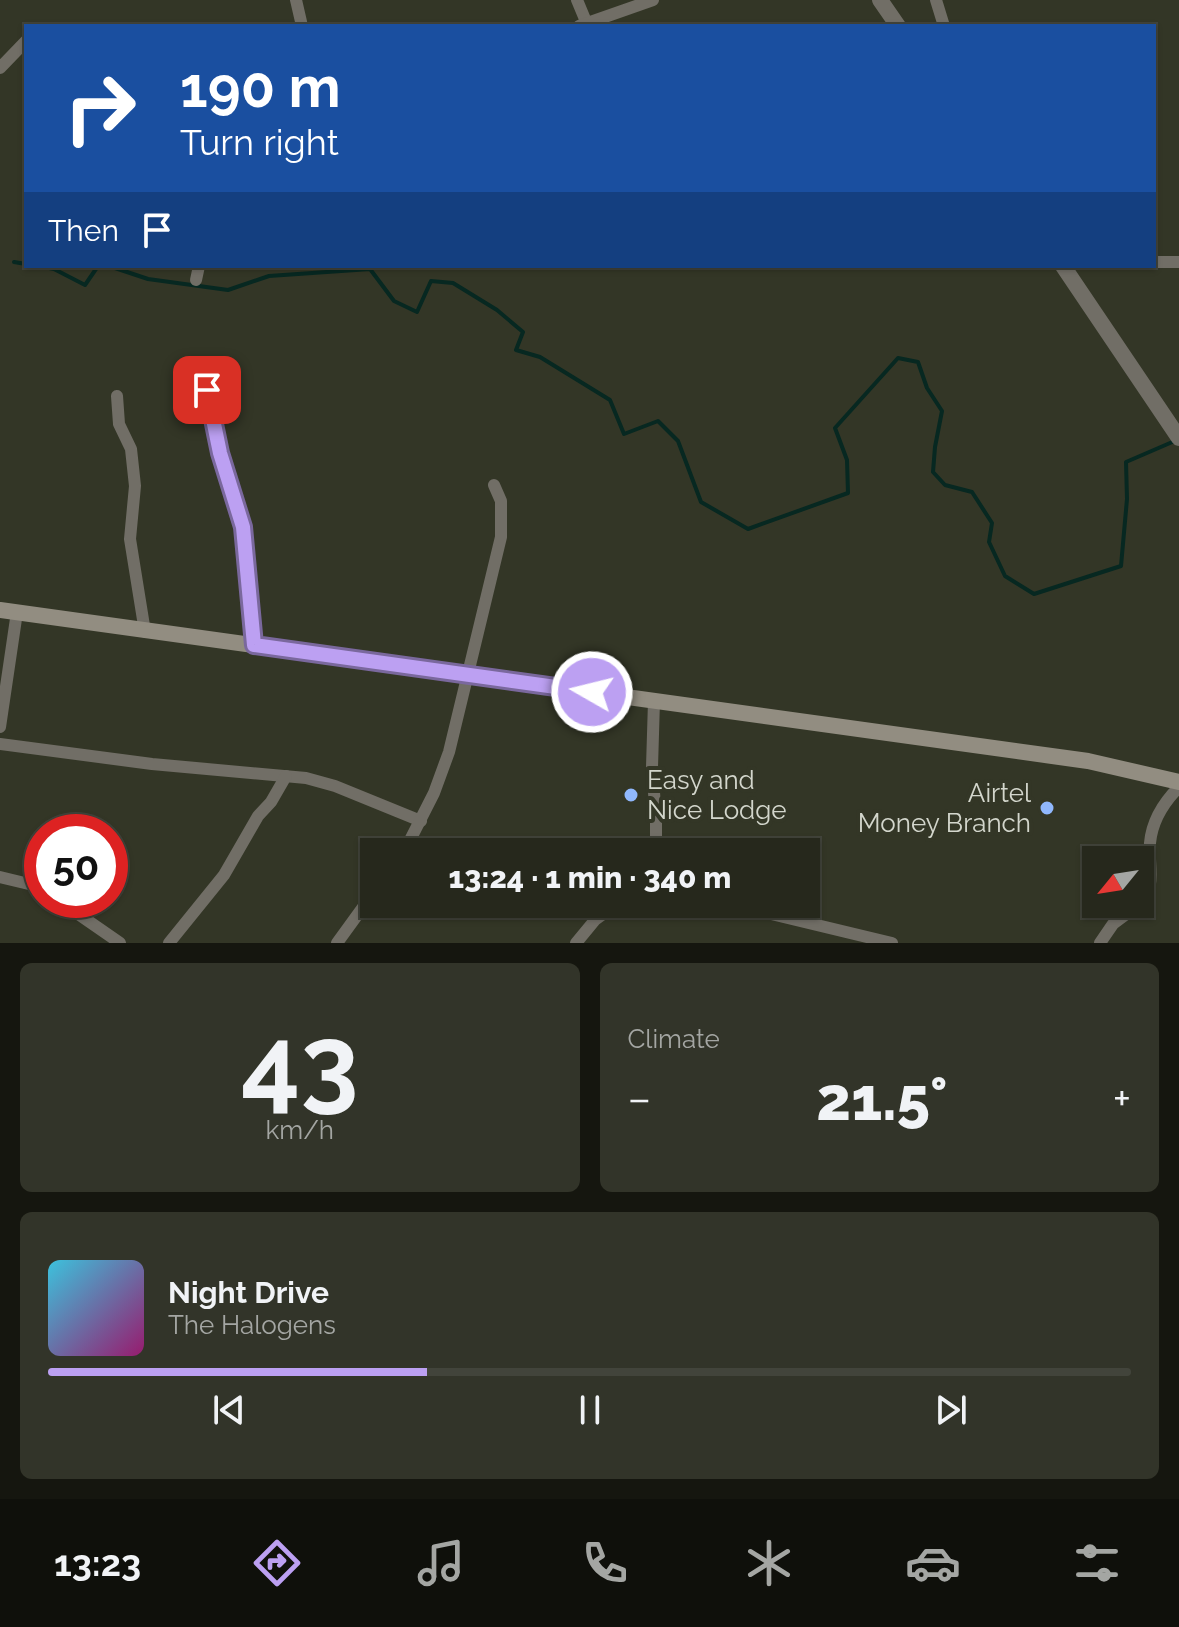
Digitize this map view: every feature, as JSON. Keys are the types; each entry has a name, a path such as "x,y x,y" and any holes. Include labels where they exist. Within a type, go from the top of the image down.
{"main road":[{"path":"9,611 1088,761 1179,784"}],"street":[{"path":"296,0 302,24"},
{"path":"577,0 588,24 653,0"},
{"path":"880,0 897,24"},
{"path":"936,0 943,24"},
{"path":"0,68 24,43"},
{"path":"1156,262 1179,262"},
{"path":"196,280 199,268"},
{"path":"1064,268 1178,436"},
{"path":"207,390 220,453 243,527 254,645"},
{"path":"117,396 119,424 131,449 135,486 130,539 145,632"},
{"path":"412,838 449,752 501,537 501,501 494,485"},
{"path":"0,727 9,611"},
{"path":"654,701 652,767 656,838"},
{"path":"0,744 152,764 286,776 335,786 421,821"},
{"path":"169,943 224,875 258,816 271,802 286,776"},
{"path":"1150,846 1155,822 1179,784"},
{"path":"0,877 24,883"},
{"path":"337,943 360,911"},
{"path":"84,918 120,943"},
{"path":"576,943 598,918"},
{"path":"788,918 892,943"},
{"path":"1100,943 1121,918"}],"waterway":[{"path":"14,262 24,264"},
{"path":"49,268 85,285 97,268"},
{"path":"115,268 148,279 228,290 269,276 370,269 394,301 417,312 431,281 453,283 497,310 523,332 516,350 540,357 610,400 624,434 658,421 678,441 701,502 748,529 848,493 847,460 835,428 898,358 918,362 927,388 942,411 933,472 945,485 972,492 992,523 989,542 1005,576 1034,594 1121,566 1127,499 1126,462 1177,440"}],"place":[{"name":"Easy and Nice Lodge","path":"631,795"},
{"name":"Airtel Money Branch","path":"1047,808"}],"route":[{"path":"207,390 220,453 243,527 254,645 592,692"}]}
